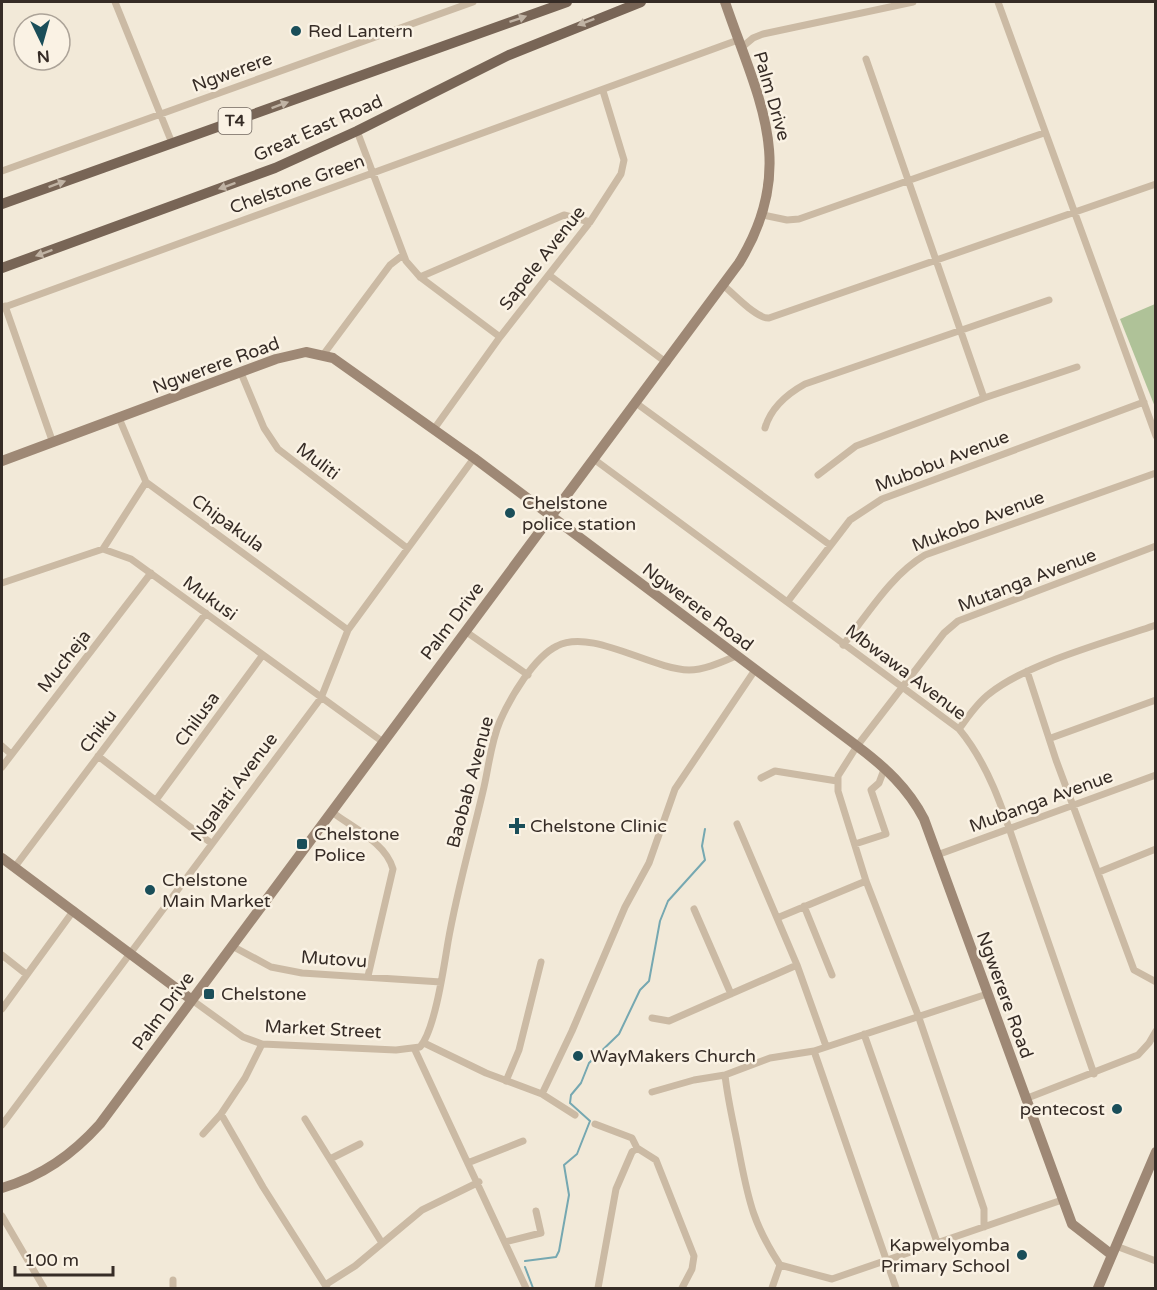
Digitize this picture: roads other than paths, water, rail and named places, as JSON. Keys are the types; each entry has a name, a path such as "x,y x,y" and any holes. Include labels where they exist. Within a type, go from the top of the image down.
{"main road":[{"name":"Great East Road","path":"2,204 567,2"},
{"name":"Great East Road","path":"2,268 275,168 357,131 509,54 641,2"}],"street":[{"path":"115,2 172,143"},
{"name":"Ngwerere","path":"2,171 473,2"},
{"name":"Palm Drive","path":"2,1188 40,1173 80,1145 100,1124 465,631 667,363 749,248 762,215 770,180 771,146 766,124 725,2"},
{"name":"Chelstone Green","path":"3,307 372,173 746,43 763,34 913,2"},
{"path":"998,2 1155,436"},
{"path":"866,59 984,398"},
{"name":"Sapele Avenue","path":"434,429 501,337 590,222 621,174 624,164 603,91"},
{"path":"357,131 403,255 420,277 501,337"},
{"path":"762,215 787,220 799,219 1044,133"},
{"path":"724,286 744,300 757,315 769,318 1155,184"},
{"path":"420,277 564,215 590,222"},
{"path":"323,355 390,265 403,255"},
{"path":"549,275 667,363"},
{"path":"765,428 767,420 784,398 806,384 1049,300"},
{"path":"3,307 53,443"},
{"name":"Ngwerere Road","path":"2,461 295,354 323,355 333,358 434,429 885,767 916,803 1072,1224 1114,1250"},
{"path":"818,475 856,446 984,398 1077,367"},
{"name":"Muliti","path":"241,373 264,428 278,449 407,548"},
{"name":"Mubobu Avenue","path":"788,601 850,520 882,499 1144,402"},
{"path":"636,403 830,545"},
{"path":"2,583 103,549 146,482 119,418"},
{"name":"Ngalati Avenue","path":"2,1125 321,698 348,630 474,458"},
{"name":"Mbwawa Avenue","path":"595,460 958,729 984,762 1094,1074"},
{"name":"Mukobo Avenue","path":"843,645 897,577 910,564 925,555 1155,473"},
{"name":"Chipakula","path":"146,482 348,630"},
{"name":"Mutanga Avenue","path":"837,781 857,746 900,687 944,633 958,621 1155,546"},
{"name":"Mukusi","path":"103,549 131,559 383,742"},
{"name":"Mucheja","path":"2,767 151,573"},
{"name":"Chiku","path":"14,868 206,613"},
{"path":"958,729 987,694 1027,671 1155,625"},
{"path":"465,631 528,675"},
{"name":"Baobab Avenue","path":"424,1043 441,982 458,888 496,731 509,702 528,675 552,648 572,641 595,644 685,670 706,667 736,656"},
{"name":"Chilusa","path":"156,800 262,656"},
{"path":"542,1094 572,1031 625,907 649,863 671,797 755,670"},
{"path":"1027,671 1073,805 1134,970 1155,982"},
{"path":"1051,738 1155,700"},
{"path":"2,746 11,754"},
{"path":"98,756 211,843"},
{"path":"855,844 886,834 871,790 879,783 885,767"},
{"path":"761,778 775,771 837,781 866,881 918,1016 984,1209 984,1227"},
{"name":"Mubanga Avenue","path":"937,855 1155,775"},
{"path":"332,812 382,849 390,858 393,869 368,976"},
{"path":"737,824 797,965 826,1046"},
{"path":"1099,872 1155,849"},
{"name":"Market Street","path":"2,858 243,1036 262,1044 415,1050"},
{"path":"777,918 866,881"},
{"path":"804,906 832,975"},
{"path":"694,909 731,994"},
{"path":"2,1009 74,910"},
{"name":"Mutovu","path":"231,946 271,967 333,976 368,976 441,982"},
{"path":"2,955 26,974"},
{"path":"506,1081 519,1050 530,1013 541,962"},
{"path":"652,1018 669,1022 797,965"},
{"path":"652,1092 694,1080 725,1075 771,1058 814,1051 987,994"},
{"path":"1025,1099 1138,1055 1155,1031"},
{"path":"864,1034 937,1242"},
{"path":"526,1288 470,1162 415,1050 424,1043 506,1081 542,1094 575,1115"},
{"path":"203,1134 221,1114 262,1044"},
{"path":"814,1051 896,1288"},
{"path":"725,1075 730,1114 748,1201 759,1228 780,1265 832,1279 1062,1200"},
{"path":"221,1114 257,1178 326,1287 422,1210 478,1182"},
{"path":"305,1119 332,1158 382,1243"},
{"path":"595,1124 632,1138 637,1148 656,1160 691,1243 694,1263 682,1288"},
{"path":"470,1162 524,1141"},
{"path":"332,1158 360,1144"},
{"path":"598,1288 616,1189 637,1148"},
{"path":"1098,1288 1155,1152"},
{"path":"984,1209 998,1222"},
{"path":"505,1242 541,1233 536,1211"},
{"path":"2,1216 44,1288"},
{"path":"1114,1250 1155,1261"},
{"path":"772,1288 780,1265"},
{"path":"173,1280 173,1288"}],"waterway":[{"path":"525,1261 556,1257 559,1251 569,1195 564,1165 577,1154 590,1121 570,1103 571,1095 581,1083 589,1063 619,1034 640,990 649,981 660,921 668,901 705,860 702,846 705,829"},
{"path":"525,1267 533,1288"}],"place":[{"name":"Red Lantern","path":"296,31"},
{"name":"Chelstone police station","path":"510,513"},
{"name":"Chelstone Clinic","path":"517,826"},
{"name":"Chelstone Police","path":"302,844"},
{"name":"Chelstone Main Market","path":"150,890"},
{"name":"Chelstone","path":"209,994"},
{"name":"WayMakers Church","path":"578,1056"},
{"name":"pentecost","path":"1117,1109"},
{"name":"Kapwelyomba Primary School","path":"1022,1255"}]}
